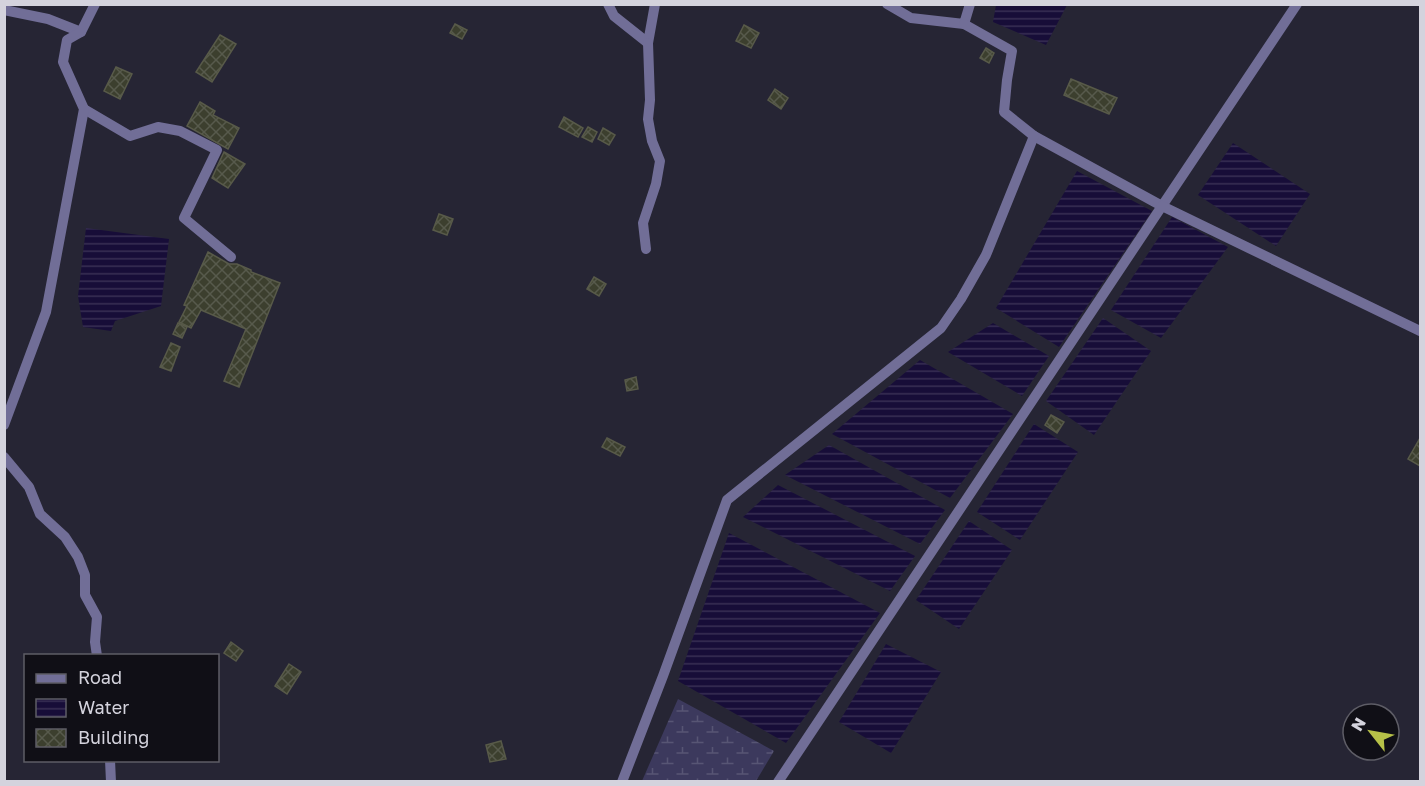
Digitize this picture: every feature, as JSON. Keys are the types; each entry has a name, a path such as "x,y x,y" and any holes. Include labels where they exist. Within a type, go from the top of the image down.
{"street":[{"path":"4,424 46,312 84,109 63,62 67,40 81,32 95,4"},
{"path":"608,4 614,16 648,43"},
{"path":"646,249 643,223 656,184 660,161 652,141 648,119 650,100 648,43 655,4"},
{"path":"886,4 911,18 964,24 1012,51 1006,80 1004,112 1034,136 1162,206 1420,331"},
{"path":"964,24 970,4"},
{"path":"778,782 1297,4"},
{"path":"4,10 48,19 81,32"},
{"path":"84,109 130,136 158,127 180,131 217,150 184,218 231,257"},
{"path":"622,782 727,500 941,328 961,300 986,255 1034,136"},
{"path":"4,457 29,487 40,514 65,537 78,556 85,575 85,595 97,617 95,642 97,654"},
{"path":"110,762 111,782"}],"green space":[{"path":"678,699 774,751 756,781 642,781"}],"water":[{"path":"996,4 1067,5 1046,45 993,22"},
{"path":"1233,143 1310,194 1276,246 1198,195"},
{"path":"1077,171 1152,211 1059,347 996,308"},
{"path":"1172,217 1228,247 1161,338 1111,310"},
{"path":"86,228 169,239 161,306 115,321 111,331 83,327 78,296"},
{"path":"1103,318 1151,351 1094,435 1046,401"},
{"path":"993,323 1049,356 1022,396 948,352"},
{"path":"920,360 1013,414 950,498 832,434"},
{"path":"1034,424 1078,452 1020,540 977,512"},
{"path":"829,445 945,510 920,544 785,475"},
{"path":"778,485 915,556 890,591 743,517"},
{"path":"969,521 1012,550 959,629 916,600"},
{"path":"729,533 880,613 786,743 678,681"},
{"path":"886,644 941,672 891,753 839,722"}],"building":[{"path":"455,24 467,30 462,39 450,33"},
{"path":"744,25 759,33 751,48 736,41"},
{"path":"220,35 236,44 212,82 196,72"},
{"path":"986,48 994,53 989,63 980,58"},
{"path":"116,67 132,74 120,99 104,91"},
{"path":"1071,79 1117,98 1109,114 1064,95"},
{"path":"775,89 788,98 781,109 768,100"},
{"path":"200,102 215,111 213,115 239,128 228,149 187,126"},
{"path":"564,117 583,128 578,137 559,127"},
{"path":"588,127 597,132 592,142 582,137"},
{"path":"603,128 615,135 609,145 598,139"},
{"path":"224,152 245,164 228,188 212,178"},
{"path":"439,214 453,219 447,235 433,230"},
{"path":"208,252 229,264 237,264 280,283 239,387 224,381 246,329 201,310 191,328 179,322 187,306 184,305"},
{"path":"594,277 606,284 599,296 587,289"},
{"path":"178,323 187,327 182,338 173,334"},
{"path":"171,343 180,347 171,371 160,367"},
{"path":"636,377 638,389 627,391 625,380"},
{"path":"1051,415 1064,422 1057,433 1045,425"},
{"path":"607,438 625,447 620,456 602,447"},
{"path":"1420,438 1420,466 1408,459"},
{"path":"231,642 243,651 236,661 224,653"},
{"path":"289,664 301,672 287,694 275,686"},
{"path":"501,741 506,759 490,762 486,745"}]}
